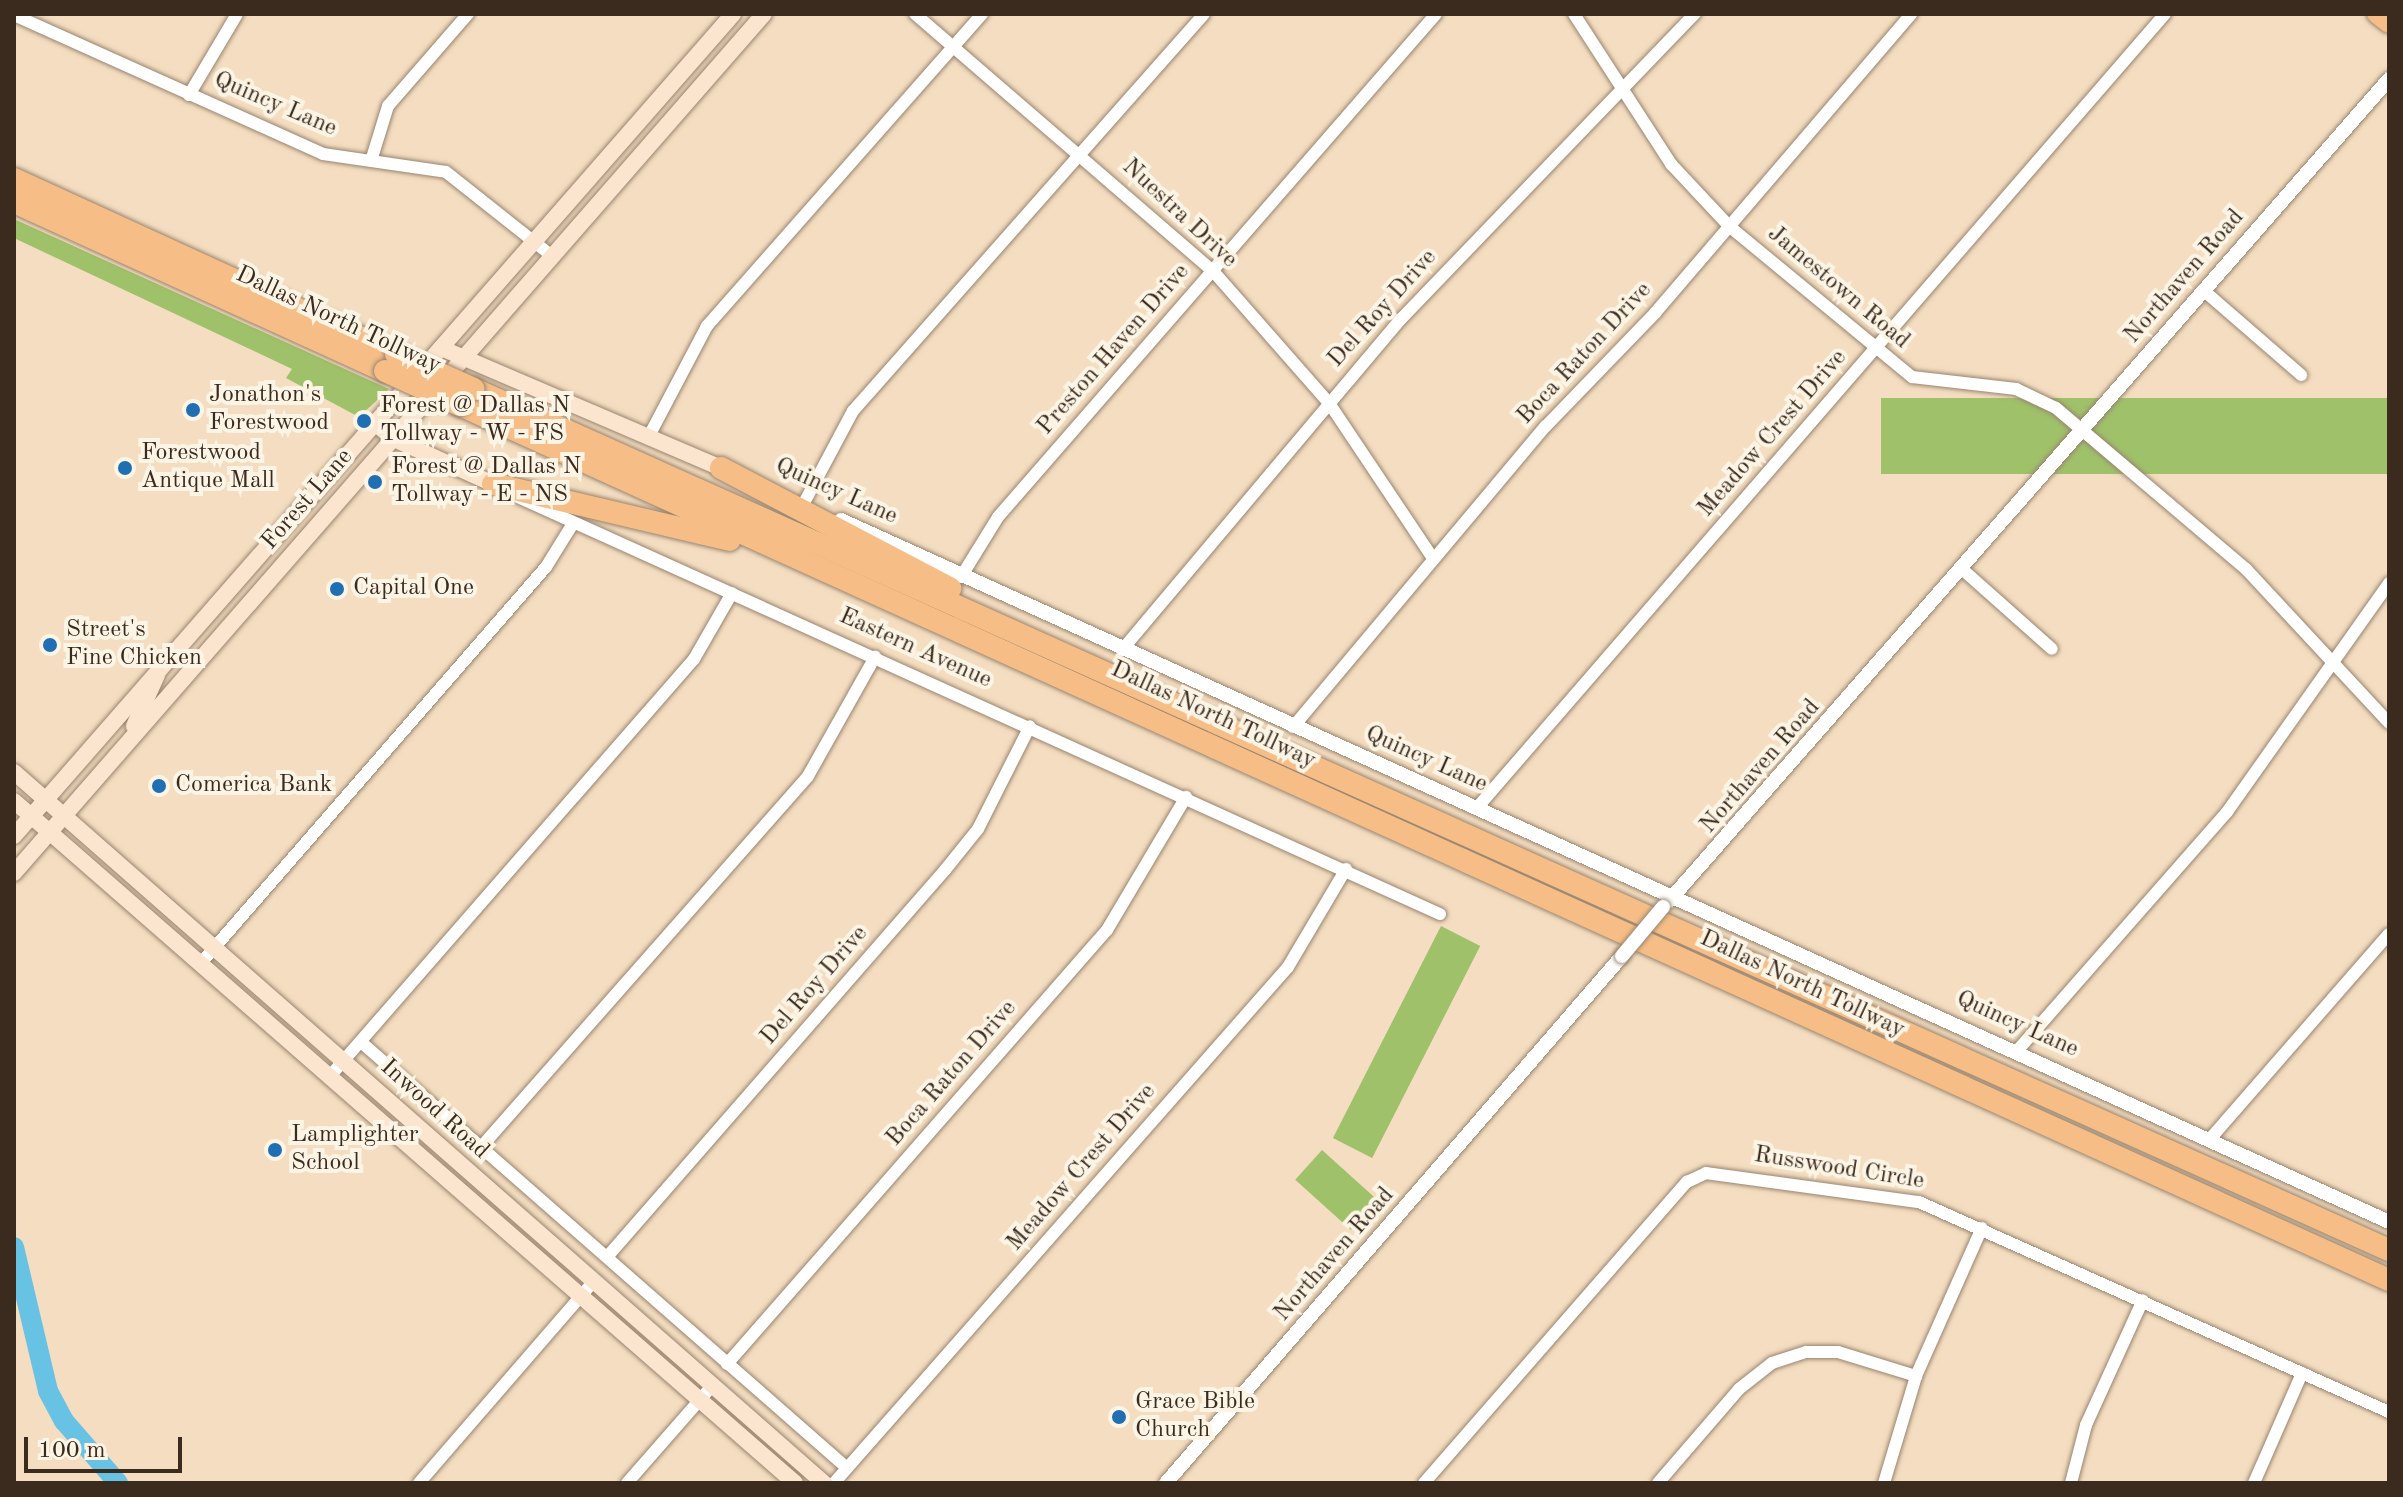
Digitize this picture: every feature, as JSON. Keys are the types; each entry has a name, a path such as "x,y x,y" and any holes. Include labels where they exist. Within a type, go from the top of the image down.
{"highway":[{"name":"Dallas North Tollway","path":"14,179 390,363"},
{"name":"Dallas North Tollway","path":"14,202 995,623 2389,1250"},
{"name":"Dallas North Tollway","path":"467,397 807,562 2389,1280"},
{"path":"721,468 959,593 995,623"},
{"path":"493,484 807,562"}],"main road":[{"name":"Forest Lane","path":"14,836 733,14"},
{"name":"Forest Lane","path":"14,873 764,14"},
{"path":"2376,14 2389,24"},
{"path":"720,29 738,44"},
{"path":"631,130 648,146"},
{"path":"496,322 490,346 505,371"},
{"name":"Quincy Lane","path":"441,348 505,371 721,468"},
{"name":"Eastern Avenue","path":"375,423 394,439 493,484"},
{"path":"195,629 213,645"},
{"path":"135,735 159,670"},
{"name":"Inwood Road","path":"14,772 592,1283 824,1483"},
{"name":"Inwood Road","path":"14,801 795,1483"},
{"path":"477,1205 489,1191"}],"street":[{"path":"189,95 237,14"},
{"path":"371,161 388,106 468,14"},
{"name":"Nuestra Drive","path":"915,14 1213,271 1329,403 1432,557"},
{"path":"649,436 707,326 982,14"},
{"path":"804,503 853,411 1078,152 1204,14"},
{"name":"Preston Haven Drive","path":"961,577 998,517 1436,14"},
{"name":"Jamestown Road","path":"1574,14 1622,95 1671,164 1730,227 1875,350 1912,377 2037,396 2082,429 2246,569 2332,666 2389,723"},
{"name":"Del Roy Drive","path":"1122,650 1329,403 1433,285 1622,95 1695,14"},
{"name":"Boca Raton Drive","path":"1293,727 1432,557 1730,227 1911,14"},
{"name":"Meadow Crest Drive","path":"1476,809 2165,14"},
{"name":"Quincy Lane","path":"23,16 323,154 446,172 552,256"},
{"name":"Northaven Road","path":"1166,1483 1663,907 2389,79"},
{"path":"2203,290 2301,375"},
{"name":"Quincy Lane","path":"721,468 1476,809 1675,895 2389,1222"},
{"name":"Eastern Avenue","path":"493,484 572,525 1030,726 1440,914"},
{"path":"201,963 546,567 572,525"},
{"path":"1962,569 2052,649"},
{"path":"2017,1051 2227,812 2389,583"},
{"path":"331,1075 694,659 732,593"},
{"path":"482,1146 808,776 875,657"},
{"name":"Del Roy Drive","path":"607,1257 945,870 992,804 1030,726"},
{"name":"Boca Raton Drive","path":"727,1364 1107,930 1186,797"},
{"name":"Meadow Crest Drive","path":"834,1483 1288,967 1346,869"},
{"path":"2210,1139 2389,934"},
{"path":"361,1042 847,1468"},
{"name":"Russwood Circle","path":"1424,1483 1687,1182 1706,1173 1868,1191 1982,1228 2389,1412"},
{"path":"1884,1483 1916,1376 1982,1228"},
{"path":"419,1483 592,1283"},
{"path":"2071,1483 2086,1425 2143,1300"},
{"path":"1658,1483 1739,1389 1772,1363 1806,1352 1838,1352 1916,1376"},
{"path":"2254,1483 2302,1373"},
{"path":"627,1483 712,1386"}],"green space":[{"path":"14,219 389,389 359,417 286,378 292,369 14,238"},
{"path":"1881,398 2389,398 2389,474 1881,474"},
{"path":"1441,926 1480,946 1372,1158 1333,1138"},
{"path":"1322,1150 1378,1200 1351,1230 1295,1180"}],"waterway":[{"path":"14,1247 48,1391 64,1421 118,1483"}],"place":[{"name":"Jonathon's Forestwood","path":"193,410"},
{"name":"Forest @ Dallas N Tollway - W - FS","path":"364,421"},
{"name":"Forestwood Antique Mall","path":"125,468"},
{"name":"Forest @ Dallas N Tollway - E - NS","path":"375,482"},
{"name":"Capital One","path":"337,589"},
{"name":"Street's Fine Chicken","path":"50,645"},
{"name":"Comerica Bank","path":"159,786"},
{"name":"Lamplighter School","path":"275,1150"},
{"name":"Grace Bible Church","path":"1119,1417"}]}
